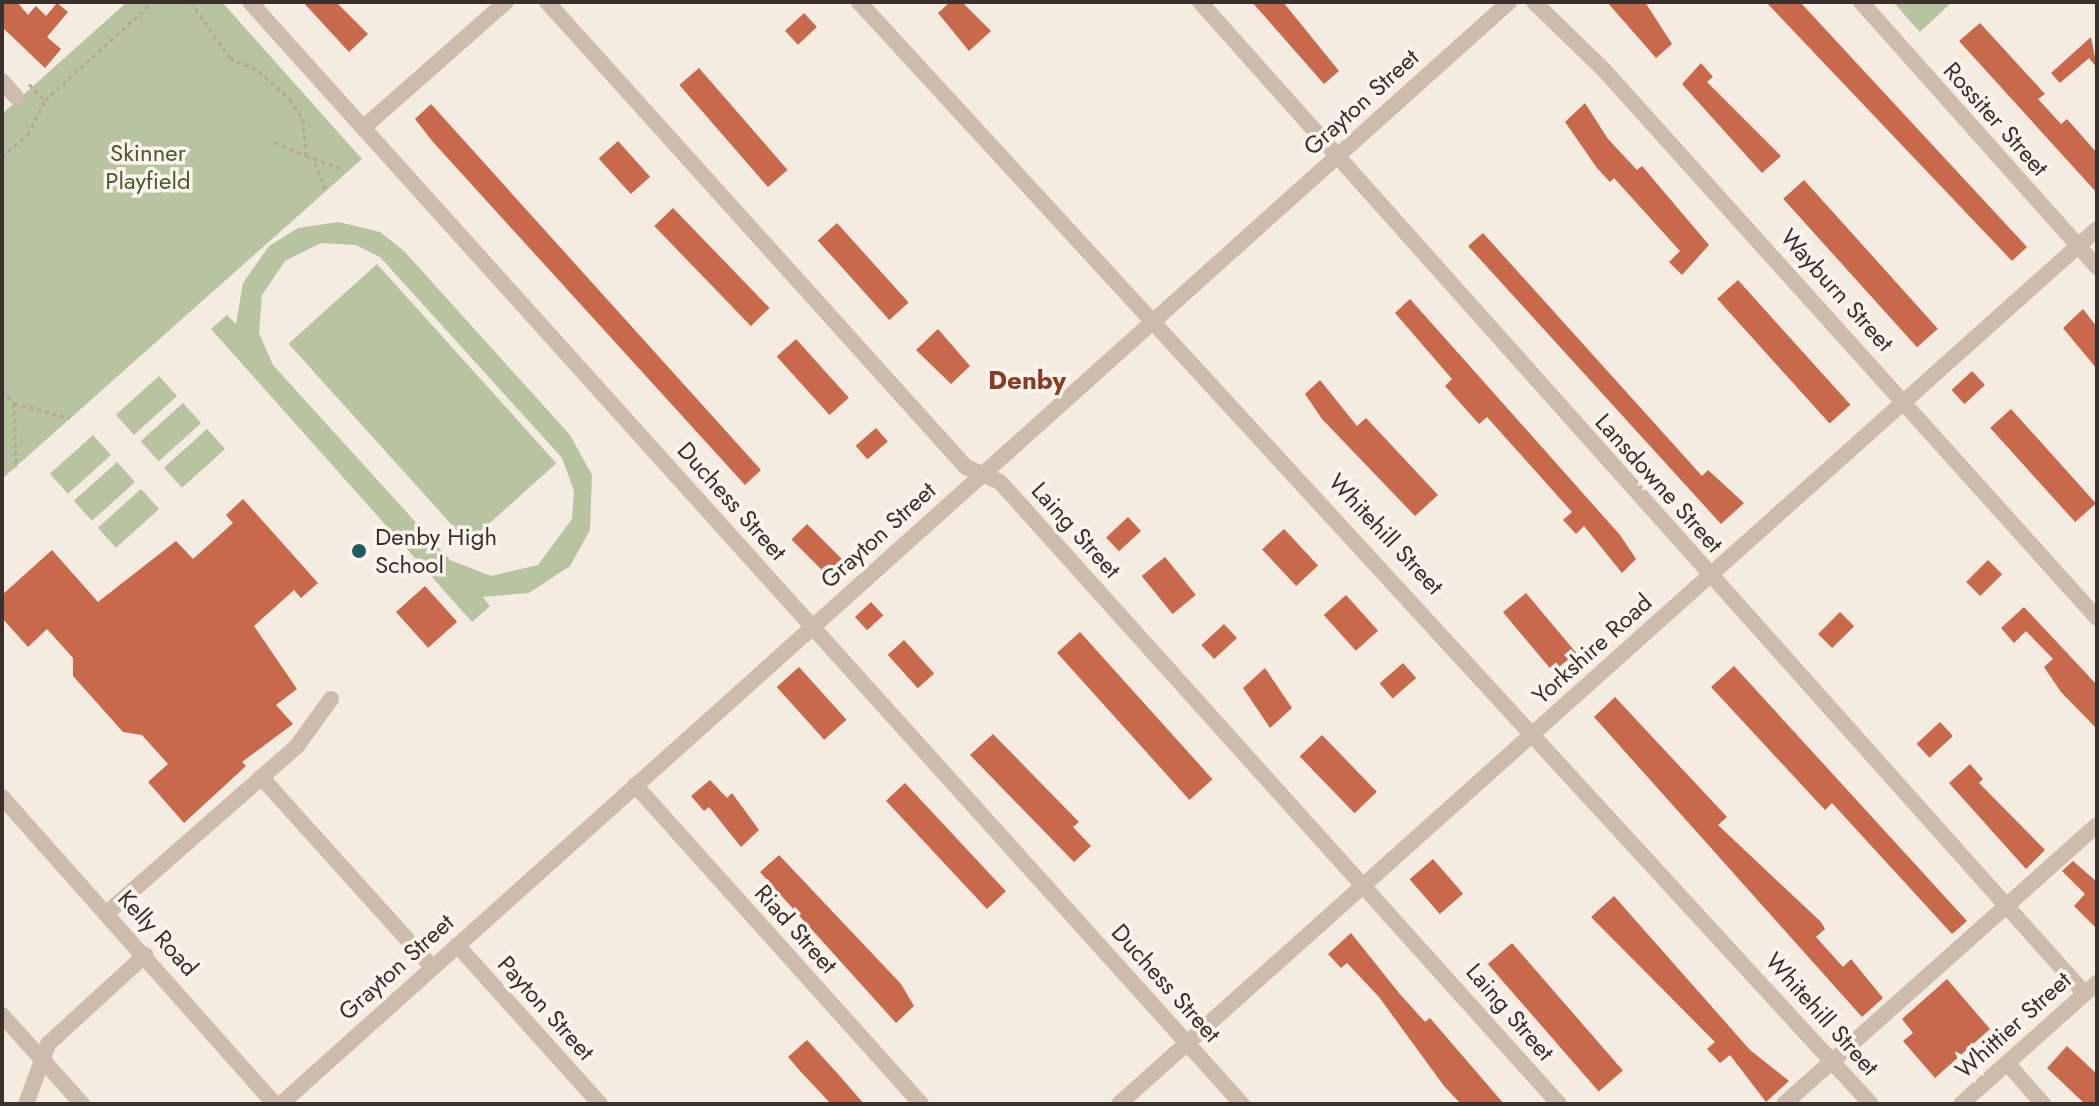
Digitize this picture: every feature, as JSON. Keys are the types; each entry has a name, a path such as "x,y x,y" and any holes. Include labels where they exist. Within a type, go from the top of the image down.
{"street":[{"name":"Duchess Street","path":"250,2 1242,1104"},
{"path":"363,128 506,2"},
{"name":"Laing Street","path":"547,2 966,467 1000,482 1363,882 1559,1104"},
{"name":"Whitehill Street","path":"859,2 1536,732 1871,1104"},
{"name":"Lansdowne Street","path":"1200,2 2006,906 2091,988"},
{"name":"Grayton Street","path":"278,1104 1509,2"},
{"name":"Wayburn Street","path":"1534,2 1904,398 2097,618"},
{"name":"Rossiter Street","path":"1861,2 2097,267"},
{"path":"2,81 16,97"},
{"name":"Yorkshire Road","path":"1119,1104 1363,882 1536,732 1904,398 2097,229"},
{"path":"107,913 297,746 331,699"},
{"path":"261,777 432,967"},
{"name":"Riad Street","path":"635,785 921,1104"},
{"name":"Kelly Road","path":"2,797 278,1104"},
{"path":"1784,1104 2097,825"},
{"name":"Payton Street","path":"457,945 600,1104"},
{"path":"26,1104 48,1044 145,955"},
{"name":"Whittier Street","path":"1961,1104 2091,988"},
{"path":"2,1015 82,1104"},
{"path":"2007,1063 2043,1104"}],"path":[{"path":"2,156 28,134 45,100 153,2"},
{"path":"191,2 230,58 259,71 290,99 303,120 306,156"},
{"path":"29,84 45,100"},
{"path":"275,142 315,163 341,168"},
{"path":"315,163 325,189"},
{"path":"2,390 14,403 70,418"},
{"path":"14,403 16,467"}],"green space":[{"name":"Skinner Playfield","path":"127,2 222,2 362,159 2,479 2,114"},
{"path":"1893,2 1952,2 1920,32"},
{"path":"339,222 380,232 404,251 570,435 592,475 590,530 570,566 529,593 483,597 490,606 472,622 211,329 227,315 236,324 243,283 269,246 298,228","holes":["321,243 356,245 380,257 562,458 574,491 572,519 538,565 491,576 450,560 273,365 259,333 262,295 285,261"]},
{"path":"377,264 556,463 468,543 289,344"},
{"path":"159,376 177,396 134,435 116,415"},
{"path":"183,403 201,423 159,461 141,441"},
{"path":"207,429 225,449 182,488 164,468"},
{"path":"93,435 111,455 68,494 50,474"},
{"path":"117,462 135,482 92,521 74,501"},
{"path":"141,489 159,509 116,548 98,528"}],"building":[{"path":"2,2 17,2 28,15 36,6 46,16 57,3 68,12 47,37 61,49 45,68 2,27"},
{"path":"303,2 336,2 368,34 349,52"},
{"path":"950,2 962,2 991,31 969,51 938,13"},
{"path":"1252,2 1283,2 1339,71 1324,84"},
{"path":"1607,2 1645,2 1672,44 1656,58"},
{"path":"1766,2 1800,2 2027,247 2012,261"},
{"path":"804,13 817,27 798,45 785,31"},
{"path":"1980,23 2045,94 2038,99 2061,124 2067,119 2097,153 2097,193 1959,41"},
{"path":"2091,37 2097,68 2089,58 2060,83 2051,73"},
{"path":"1701,63 1713,77 1707,82 1781,156 1762,173 1682,84"},
{"path":"699,68 788,170 768,187 679,85"},
{"path":"1585,103 1608,139 1637,170 1642,166 1709,245 1682,275 1669,262 1680,251 1614,178 1610,182 1597,168 1565,122"},
{"path":"431,104 761,470 745,485 433,142 415,119"},
{"path":"618,141 650,177 631,194 599,158"},
{"path":"1804,180 1938,329 1917,347 1783,199"},
{"path":"673,208 770,308 751,326 654,226"},
{"path":"837,223 909,303 889,320 818,240"},
{"path":"1483,233 1702,476 1708,470 1744,503 1721,524 1468,246"},
{"path":"1738,280 1850,405 1830,424 1717,299"},
{"path":"1410,299 1620,535 1636,559 1622,573 1584,526 1576,534 1563,520 1572,512 1487,417 1479,424 1445,386 1452,379 1395,313"},
{"path":"2083,309 2097,327 2097,369 2063,328"},
{"path":"938,329 970,366 951,384 916,350"},
{"path":"796,339 849,398 830,415 777,356"},
{"path":"1972,371 1985,385 1964,404 1952,390"},
{"path":"1320,380 1357,426 1366,418 1438,495 1415,516 1322,419 1305,394"},
{"path":"2011,409 2096,503 2075,522 1990,428"},
{"path":"876,428 888,442 867,459 856,446"},
{"path":"243,499 318,583 301,598 294,590 254,626 297,689 276,705 293,724 242,762 246,766 184,823 148,782 168,764 142,735 123,732 73,676 73,658 47,629 28,647 2,618 2,595 52,550 98,602 176,541 193,559 233,523 226,515"},
{"path":"1128,517 1141,531 1119,551 1106,537"},
{"path":"807,524 842,559 826,574 791,540"},
{"path":"1284,529 1318,566 1296,586 1262,549"},
{"path":"1165,557 1196,595 1173,614 1142,576"},
{"path":"1988,560 2002,574 1980,596 1966,582"},
{"path":"425,586 457,622 428,648 396,612"},
{"path":"1526,593 1576,653 1553,672 1503,612"},
{"path":"1346,595 1378,631 1356,651 1324,615"},
{"path":"871,602 883,615 867,630 855,617"},
{"path":"2024,607 2097,685 2097,729 2061,692 2044,667 2053,659 2026,631 2014,643 2001,628"},
{"path":"1840,612 1854,626 1832,648 1818,634"},
{"path":"1224,624 1237,638 1214,659 1201,645"},
{"path":"1080,632 1212,779 1189,800 1057,653"},
{"path":"904,640 934,673 918,688 888,655"},
{"path":"1403,663 1416,678 1393,698 1380,683"},
{"path":"1734,666 1967,921 1952,934 1832,803 1825,810 1711,687"},
{"path":"799,667 847,720 824,740 777,687"},
{"path":"1265,668 1292,708 1270,728 1243,688"},
{"path":"1615,697 1727,817 1718,825 1821,922 1825,929 1816,937 1843,967 1851,959 1883,998 1862,1017 1594,717"},
{"path":"1940,722 1953,736 1930,758 1917,744"},
{"path":"993,734 1079,822 1073,827 1091,846 1074,862 970,755"},
{"path":"1322,735 1377,792 1355,813 1300,757"},
{"path":"1970,764 1983,779 1979,783 2045,850 2026,869 1949,783"},
{"path":"710,780 727,798 732,793 759,830 741,847 709,807 704,811 691,796"},
{"path":"905,783 1006,891 987,909 886,801"},
{"path":"779,855 901,984 914,1006 896,1023 760,872"},
{"path":"1433,859 1463,894 1440,914 1410,879"},
{"path":"2073,861 2097,882 2097,929 2074,906 2085,894 2062,871"},
{"path":"1614,896 1750,1050 1789,1081 1766,1102 1730,1055 1720,1063 1707,1049 1715,1042 1591,917"},
{"path":"1351,933 1399,993 1425,1022 1430,1018 1504,1104 1461,1104 1444,1086 1379,997 1347,963 1341,968 1328,954"},
{"path":"1512,943 1623,1071 1599,1092 1488,964"},
{"path":"1947,979 1990,1029 1935,1078 1903,1041 1913,1033 1902,1019"},
{"path":"807,1040 864,1104 831,1104 801,1072 788,1057"},
{"path":"2067,1046 2097,1074 2097,1104 2085,1104 2047,1068"}],"place":[{"name":"Denby High School","path":"359,551"}],"district":[{"name":"Denby","path":"1027,381"}]}
